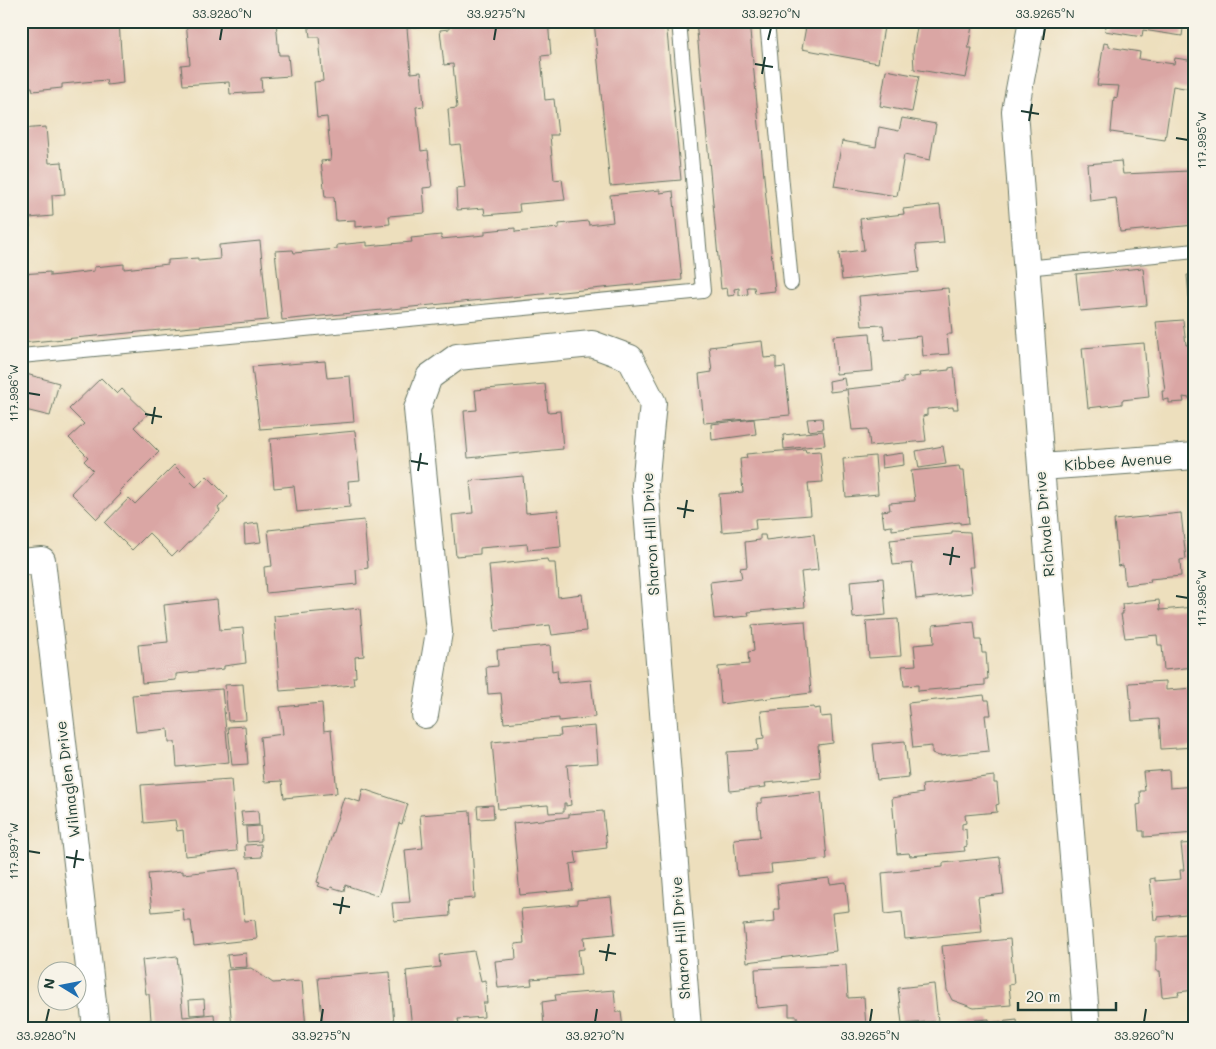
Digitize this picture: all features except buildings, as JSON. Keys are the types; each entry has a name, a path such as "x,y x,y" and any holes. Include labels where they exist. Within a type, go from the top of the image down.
{"street":[{"name":"Richvale Drive","path":"1032,21 1015,111 1041,467 1087,1028"},
{"name":"Sharon Hill Drive","path":"425,715 439,632 417,409 429,377 457,357 592,344 630,358 653,403 646,485 688,1028"},
{"name":"Kibbee Avenue","path":"1041,467 1195,456"},
{"name":"Wilmaglen Drive","path":"32,561 96,1028"}],"lane":[{"path":"21,356 703,291 679,21"},
{"path":"767,21 791,283"},
{"path":"1026,268 1195,251"}]}
